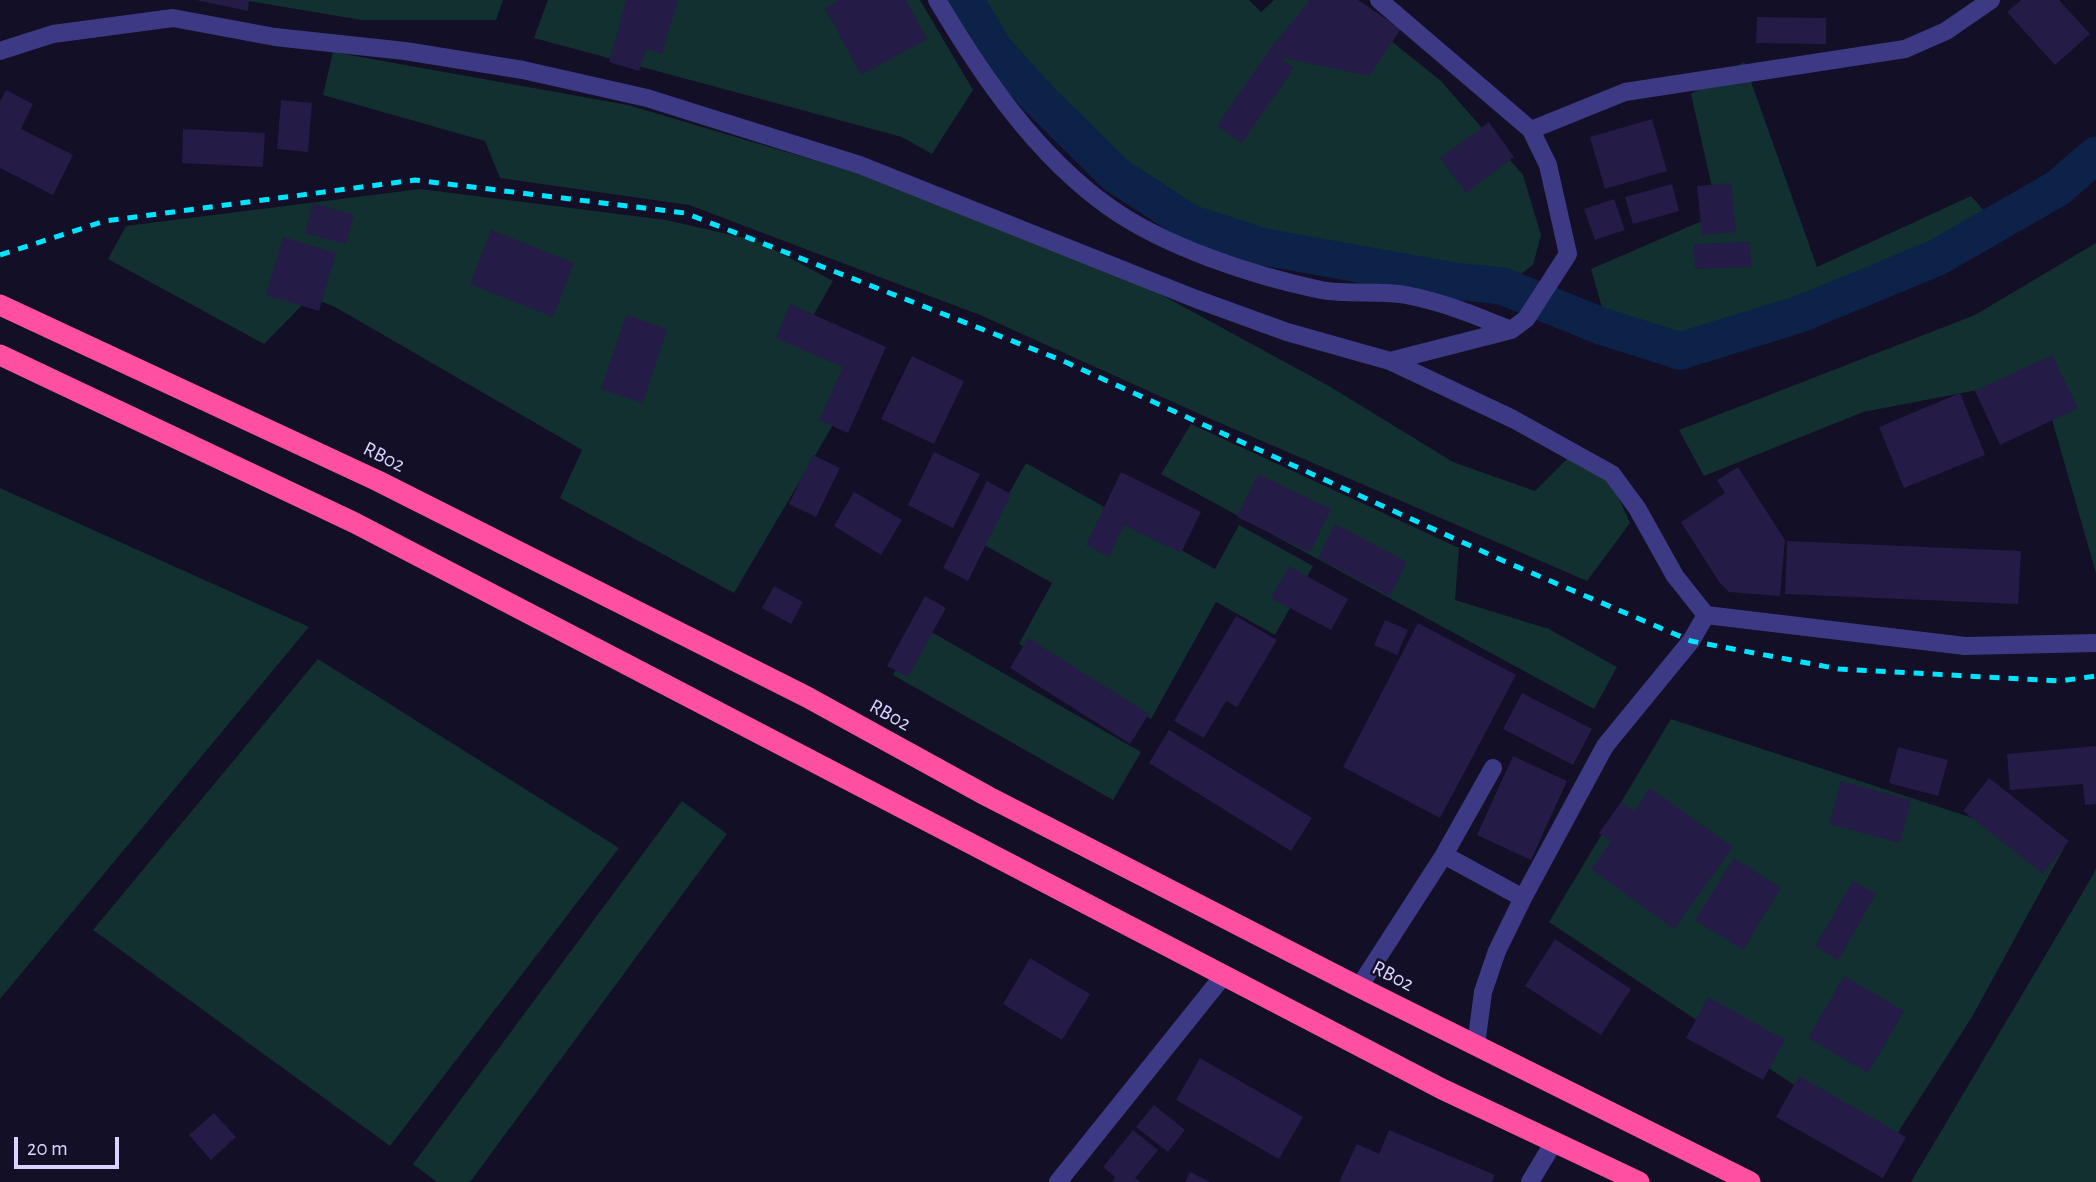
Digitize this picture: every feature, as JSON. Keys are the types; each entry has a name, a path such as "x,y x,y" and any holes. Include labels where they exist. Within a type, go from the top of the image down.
{"highway":[{"name":"RB02","path":"0,304 378,481 807,697 987,796 1359,987 1750,1182"},
{"path":"0,355 355,523 1442,1089 1639,1182"}],"street":[{"path":"937,0 995,90 1040,144 1110,207 1161,238 1217,260 1322,290 1404,295 1462,310 1511,330"},
{"path":"1380,0 1531,130 1548,165 1568,254 1526,319 1511,330 1390,361"},
{"path":"1531,130 1625,92 1905,49 1947,31 1991,0"},
{"path":"0,51 53,34 173,18 275,37 405,51 523,70 647,98 860,165 1209,304 1287,332 1390,361 1513,419 1612,474 1637,508 1675,576 1706,615 1965,646 2096,643"},
{"path":"1476,1045 1483,992 1497,951 1523,898 1605,746 1691,641 1706,615"},
{"path":"1359,987 1444,855 1493,768"},
{"path":"1444,855 1523,898"},
{"path":"1058,1182 1224,975"},
{"path":"1530,1182 1554,1142"}],"green space":[{"path":"243,0 503,0 496,20 361,20"},
{"path":"548,0 920,0 973,90 932,154 902,137 534,38"},
{"path":"977,0 1249,0 1261,12 1274,0 1340,0 1441,81 1523,175 1541,235 1533,265 1514,279 1472,273 1270,236 1197,212 1163,194 1131,172 1072,121 1021,63"},
{"path":"333,52 628,105 854,172 1116,270 1329,386 1453,462 1535,491 1568,458 1610,479 1630,523 1587,581 1204,416 980,315 689,205 500,178 485,141 323,95"},
{"path":"1744,62 1817,267 1971,196 1996,224 1795,306 1677,341 1605,318 1591,269 1718,214 1691,94"},
{"path":"420,189 666,220 758,241 833,281 807,326 870,362 734,593 560,498 582,450 335,307 310,297 264,344 108,259 126,226"},
{"path":"2096,243 2096,573 2040,378 1863,412 1704,476 1679,430 1975,315"},
{"path":"1191,424 1459,548 1455,600 1549,629 1617,667 1594,709 1161,474"},
{"path":"1026,463 1215,569 1239,525 1313,566 1275,635 1216,602 1151,719 1019,644 1052,583 981,543"},
{"path":"0,488 309,627 0,999"},
{"path":"921,626 1141,752 1113,800 893,675"},
{"path":"318,659 619,848 390,1146 93,930"},
{"path":"1671,719 2064,848 1972,1017 1893,1140 1865,1132 1549,922"},
{"path":"682,801 727,834 470,1182 437,1182 413,1164"},
{"path":"2096,868 2096,1182 1911,1182 2093,875"}],"building":[{"path":"196,0 249,0 248,11"},
{"path":"626,0 678,0 662,54 646,49 639,71 609,62"},
{"path":"840,0 906,0 927,39 861,75 825,8"},
{"path":"1310,0 1358,0 1401,29 1369,76 1279,57 1294,68 1242,143 1217,126 1269,50"},
{"path":"2021,0 2059,0 2090,34 2055,65 2007,12"},
{"path":"1757,17 1826,18 1826,44 1756,43"},
{"path":"6,90 33,104 21,129 73,155 53,195 0,168 0,101"},
{"path":"281,100 312,103 308,152 277,149"},
{"path":"1652,119 1667,171 1605,189 1590,137"},
{"path":"1489,122 1514,157 1466,193 1440,158"},
{"path":"183,129 265,133 263,167 182,163"},
{"path":"1731,183 1736,232 1702,235 1697,186"},
{"path":"1672,184 1679,211 1633,224 1625,197"},
{"path":"1614,199 1625,230 1595,240 1584,209"},
{"path":"313,203 354,215 346,244 305,233"},
{"path":"491,230 574,263 553,317 470,284"},
{"path":"283,237 336,253 319,311 266,295"},
{"path":"1750,242 1751,267 1695,269 1694,244"},
{"path":"790,304 886,347 848,433 819,420 843,367 776,338"},
{"path":"626,315 667,329 643,403 601,389"},
{"path":"2052,355 2078,408 2000,445 1975,391"},
{"path":"912,356 964,381 934,444 881,419"},
{"path":"1960,393 1985,455 1904,488 1879,427"},
{"path":"934,452 980,474 953,528 908,505"},
{"path":"813,455 840,468 816,517 789,504"},
{"path":"1738,467 1785,540 1780,596 1729,592 1719,582 1681,522 1725,493 1717,480"},
{"path":"1121,472 1201,512 1181,553 1124,525 1109,557 1086,545"},
{"path":"1258,474 1331,509 1310,552 1237,517"},
{"path":"987,481 1011,494 968,581 943,568"},
{"path":"854,492 902,520 881,555 834,526"},
{"path":"1335,524 1407,562 1390,596 1318,558"},
{"path":"1787,541 2021,551 2018,604 1785,594"},
{"path":"1289,566 1348,599 1331,630 1271,598"},
{"path":"774,586 803,602 791,624 762,608"},
{"path":"925,596 946,608 908,677 887,666"},
{"path":"1236,616 1277,640 1237,707 1226,701 1204,738 1174,721"},
{"path":"1385,620 1408,630 1397,655 1374,645"},
{"path":"1418,623 1516,675 1440,818 1343,767"},
{"path":"1028,638 1149,714 1130,744 1010,668"},
{"path":"1522,693 1592,729 1573,765 1503,729"},
{"path":"1169,730 1312,818 1291,851 1149,763"},
{"path":"2096,746 2096,804 2085,805 2083,784 2010,790 2007,754"},
{"path":"1898,747 1948,760 1938,796 1889,783"},
{"path":"1513,756 1567,781 1531,860 1477,835"},
{"path":"1989,778 2069,841 2043,874 1963,811"},
{"path":"1841,781 1911,800 1900,843 1829,824"},
{"path":"1650,788 1733,847 1674,929 1591,869 1611,841 1599,833 1621,802 1634,811"},
{"path":"1734,858 1781,888 1743,950 1695,920"},
{"path":"1853,881 1876,894 1838,960 1815,946"},
{"path":"1555,939 1631,989 1601,1035 1525,986"},
{"path":"1030,958 1090,994 1062,1040 1003,1004"},
{"path":"1844,976 1904,1011 1868,1073 1808,1038"},
{"path":"1708,997 1785,1040 1763,1080 1686,1038"},
{"path":"1200,1058 1303,1117 1279,1159 1176,1100"},
{"path":"1799,1076 1906,1137 1883,1178 1776,1117"},
{"path":"1154,1105 1185,1130 1168,1152 1136,1127"},
{"path":"214,1113 236,1137 211,1160 189,1135"},
{"path":"1133,1130 1158,1150 1135,1178 1141,1182 1112,1182 1115,1177 1103,1167"},
{"path":"1389,1130 1495,1175 1492,1182 1339,1182 1357,1144 1379,1154"},
{"path":"1190,1172 1210,1182 1185,1182"}],"waterway":[{"path":"965,0 994,49 1040,100 1116,175 1190,223 1264,247 1454,281 1502,286 1601,326 1680,351 1800,314 1936,258 2058,188 2096,155"}],"railway":[{"path":"0,255 105,221 415,180 685,213 1061,360 1506,562 1691,641 1839,669 2060,681 2096,676"}]}
